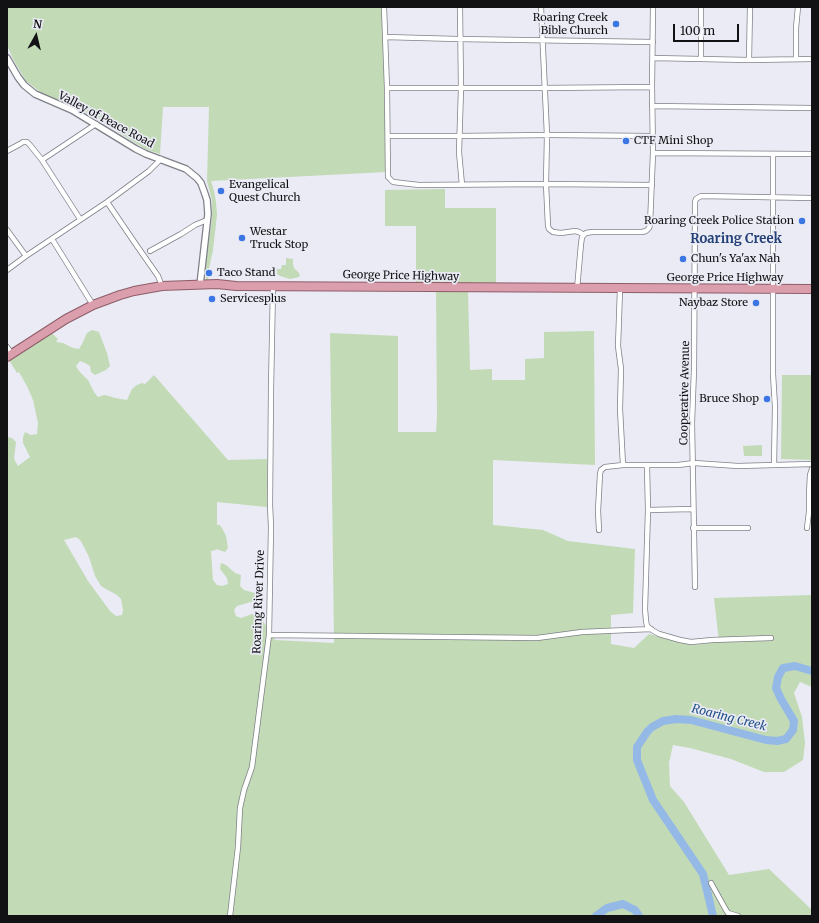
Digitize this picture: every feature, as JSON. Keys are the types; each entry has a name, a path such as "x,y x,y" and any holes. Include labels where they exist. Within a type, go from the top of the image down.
{"highway":[{"name":"George Price Highway","path":"9,353 66,319 93,305 134,291 162,286 200,285 812,290"}],"street":[{"path":"384,7 388,177 394,182 419,185 652,185"},
{"path":"460,7 460,152 462,185"},
{"path":"541,7 547,135 546,184 549,229 557,233 575,231 584,235"},
{"path":"577,288 581,244 582,237 584,235 588,232 646,231 649,228 651,221 653,153 653,7"},
{"path":"701,7 701,59"},
{"path":"749,60 750,7"},
{"path":"796,59 798,7"},
{"path":"385,37 653,42"},
{"name":"Valley of Peace Road","path":"7,58 18,77 29,90 44,99 72,110 136,149 186,170 197,178 201,183 205,194 207,207 200,285"},
{"path":"653,58 749,60 812,59"},
{"path":"387,88 461,89 652,87"},
{"path":"652,106 812,108"},
{"path":"42,160 96,124"},
{"path":"388,136 652,136"},
{"path":"7,152 20,144 27,142 42,160 80,219"},
{"path":"653,153 812,154"},
{"path":"773,154 774,465"},
{"path":"7,270 107,202 149,171 161,159"},
{"name":"Cooperative Avenue","path":"695,587 692,473 694,463 692,423 696,199 701,196 772,198"},
{"path":"772,198 812,198"},
{"path":"107,202 158,276 162,286"},
{"path":"150,251 195,225 207,220"},
{"path":"7,230 26,256"},
{"path":"52,239 93,305"},
{"name":"Roaring River Drive","path":"230,916 238,847 240,808 244,790 252,767 269,635 271,548 271,396 274,286"},
{"path":"620,289 618,346 621,369 620,409 622,466"},
{"path":"599,530 598,511 600,474 601,470 605,467 678,465 694,463 738,466 812,464"},
{"path":"647,466 648,510 645,609 647,626 659,634 691,642 771,638"},
{"path":"807,528 810,474 812,469"},
{"path":"648,510 693,509"},
{"path":"693,528 748,528"},
{"path":"269,635 536,638 582,632 651,629"},
{"path":"711,883 728,913 738,916"}],"green space":[{"path":"7,7 383,7 386,172 211,181 216,202 217,215 208,282 206,282 206,260 212,218 212,200 207,181 209,107 163,107 160,154 145,149 89,114 43,94 26,81 14,61 7,45"},
{"path":"445,189 445,208 496,208 496,284 416,284 416,226 385,226 385,190"},
{"path":"286,258 293,259 294,268 299,273 299,277 290,279 277,274 277,269 281,269 282,265 286,265"},
{"path":"436,291 468,291 470,370 492,369 492,380 525,380 525,359 544,358 544,332 594,331 595,465 493,460 493,525 543,530 568,541 635,549 633,613 611,615 611,644 634,648 649,634 693,645 719,642 714,598 811,595 812,579 812,687 800,682 794,693 802,717 805,743 803,760 784,772 764,772 731,759 673,745 669,763 670,786 684,802 729,875 769,869 812,910 812,916 7,916 7,437 12,438 16,442 14,459 18,466 30,457 23,443 25,432 31,435 37,434 38,423 33,400 28,388 19,372 17,373 9,360 52,333 58,339 56,342 79,349 87,333 92,330 99,332 110,366 106,370 95,375 91,372 90,366 85,363 80,361 76,366 88,380 98,397 104,395 127,400 132,389 142,383 145,384 154,375 228,460 267,459 267,507 217,502 217,525 220,525 226,536 228,548 225,552 217,549 211,551 213,580 217,585 222,586 228,584 227,578 220,569 221,563 226,565 235,573 241,575 240,586 244,590 255,593 259,598 237,606 234,610 236,616 241,618 252,614 258,617 263,621 275,640 334,643 330,333 398,336 398,432 436,432","holes":["76,537 80,540 89,557 95,576 101,586 121,599 123,610 122,615 116,616 110,611 88,581 64,540"]},
{"path":"782,375 812,375 812,460 781,459"},
{"path":"762,445 762,456 744,456 743,446"}],"waterway":[{"name":"Roaring Creek","path":"713,916 703,874 653,800 637,760 637,747 652,727 663,721 676,719 691,720 766,740 777,741 786,739 793,730 794,721 776,688 778,677 783,668 795,666 812,671"},
{"name":"Roaring Creek","path":"596,916 607,908 623,904 635,910 639,916"}],"place":[{"name":"Roaring Creek Bible Church","path":"616,24"},
{"name":"CTF Mini Shop","path":"626,141"},
{"name":"Evangelical Quest Church","path":"221,191"},
{"name":"Roaring Creek Police Station","path":"802,221"},
{"name":"Westar Truck Stop","path":"242,238"},
{"name":"Chun's Ya'ax Nah","path":"683,259"},
{"name":"Taco Stand","path":"209,273"},
{"name":"Servicesplus","path":"212,299"},
{"name":"Naybaz Store","path":"756,303"},
{"name":"Bruce Shop","path":"767,399"}],"district":[{"name":"Roaring Creek","path":"736,239"}]}
